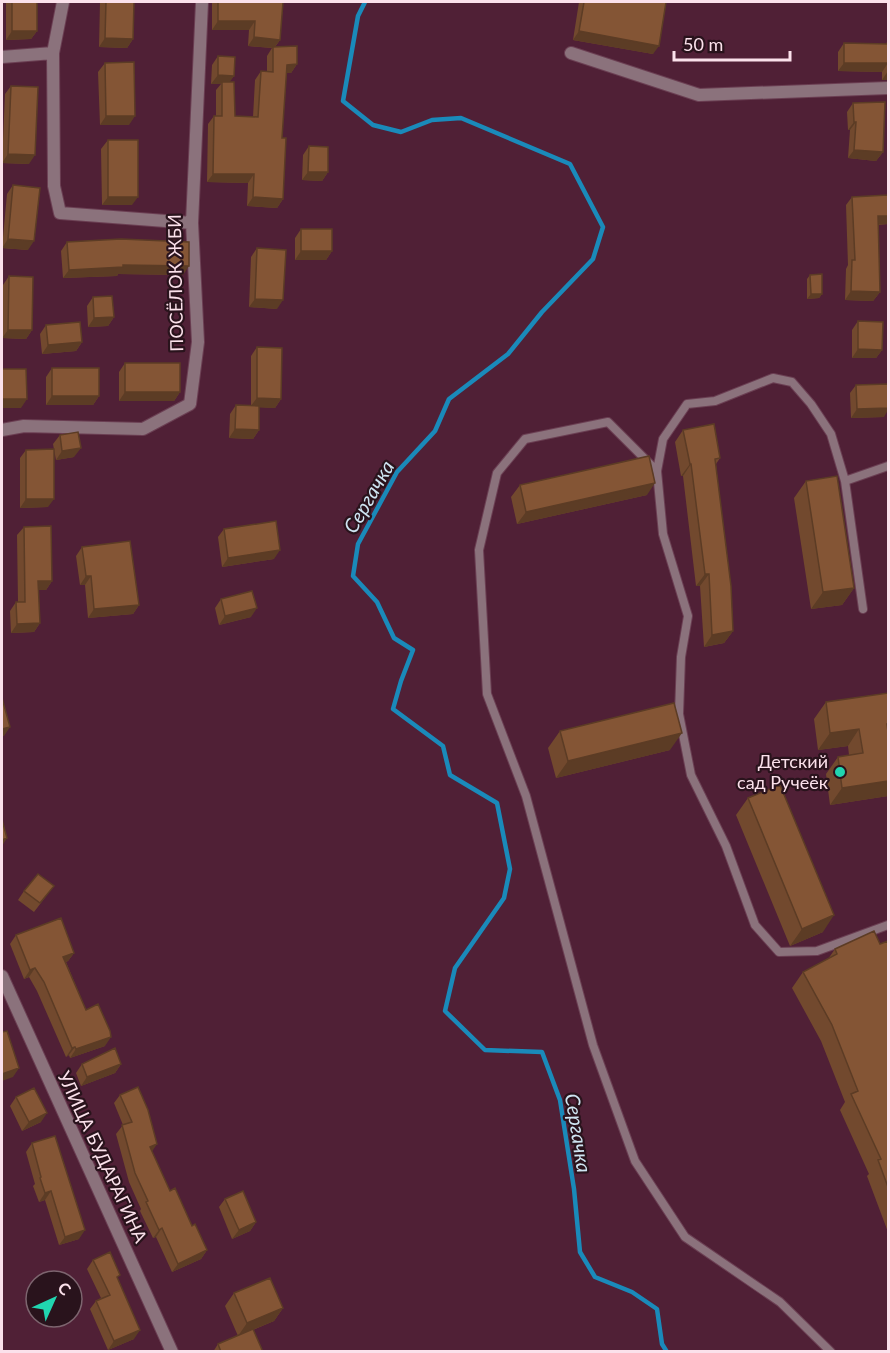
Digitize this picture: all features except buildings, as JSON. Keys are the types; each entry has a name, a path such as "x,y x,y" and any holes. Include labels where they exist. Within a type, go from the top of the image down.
{"street":[{"path":"63,2 53,53 54,186 60,213 192,223"},
{"name":"ПОСЁЛОК ЖБИ","path":"2,430 24,426 143,429 190,404 198,342 192,223 202,2"},
{"path":"2,57 53,53"},
{"path":"571,53 699,95 888,88"},
{"name":"УЛИЦА БУДАРАГИНА","path":"2,976 4,993 172,1352"}],"lane":[{"path":"863,609 845,481 831,434 811,404 792,382 773,378 715,401 687,404 663,439 657,471 663,534 688,616 681,657 679,714 692,775 726,846 755,925 779,952 817,951 888,925"},
{"path":"657,471 608,422 525,439 497,473 479,550 486,694 526,796 593,1045 635,1161 685,1237 780,1302 831,1352"},
{"path":"845,481 888,466"}],"waterway":[{"name":"Сергачка","path":"365,2 358,16 343,101 373,125 401,132 432,120 461,118 570,164 603,227 593,259 542,312 508,354 449,399 435,431 397,472 358,544 353,576 377,602 394,638 413,650 393,709 443,746 450,775 497,803 510,869 504,898 455,968 445,1011 485,1050 542,1052 560,1100 574,1189 580,1252 595,1277 632,1292 657,1309 662,1344 667,1352"}],"place":[{"name":"Детский сад Ручеёк","path":"840,772"}]}
